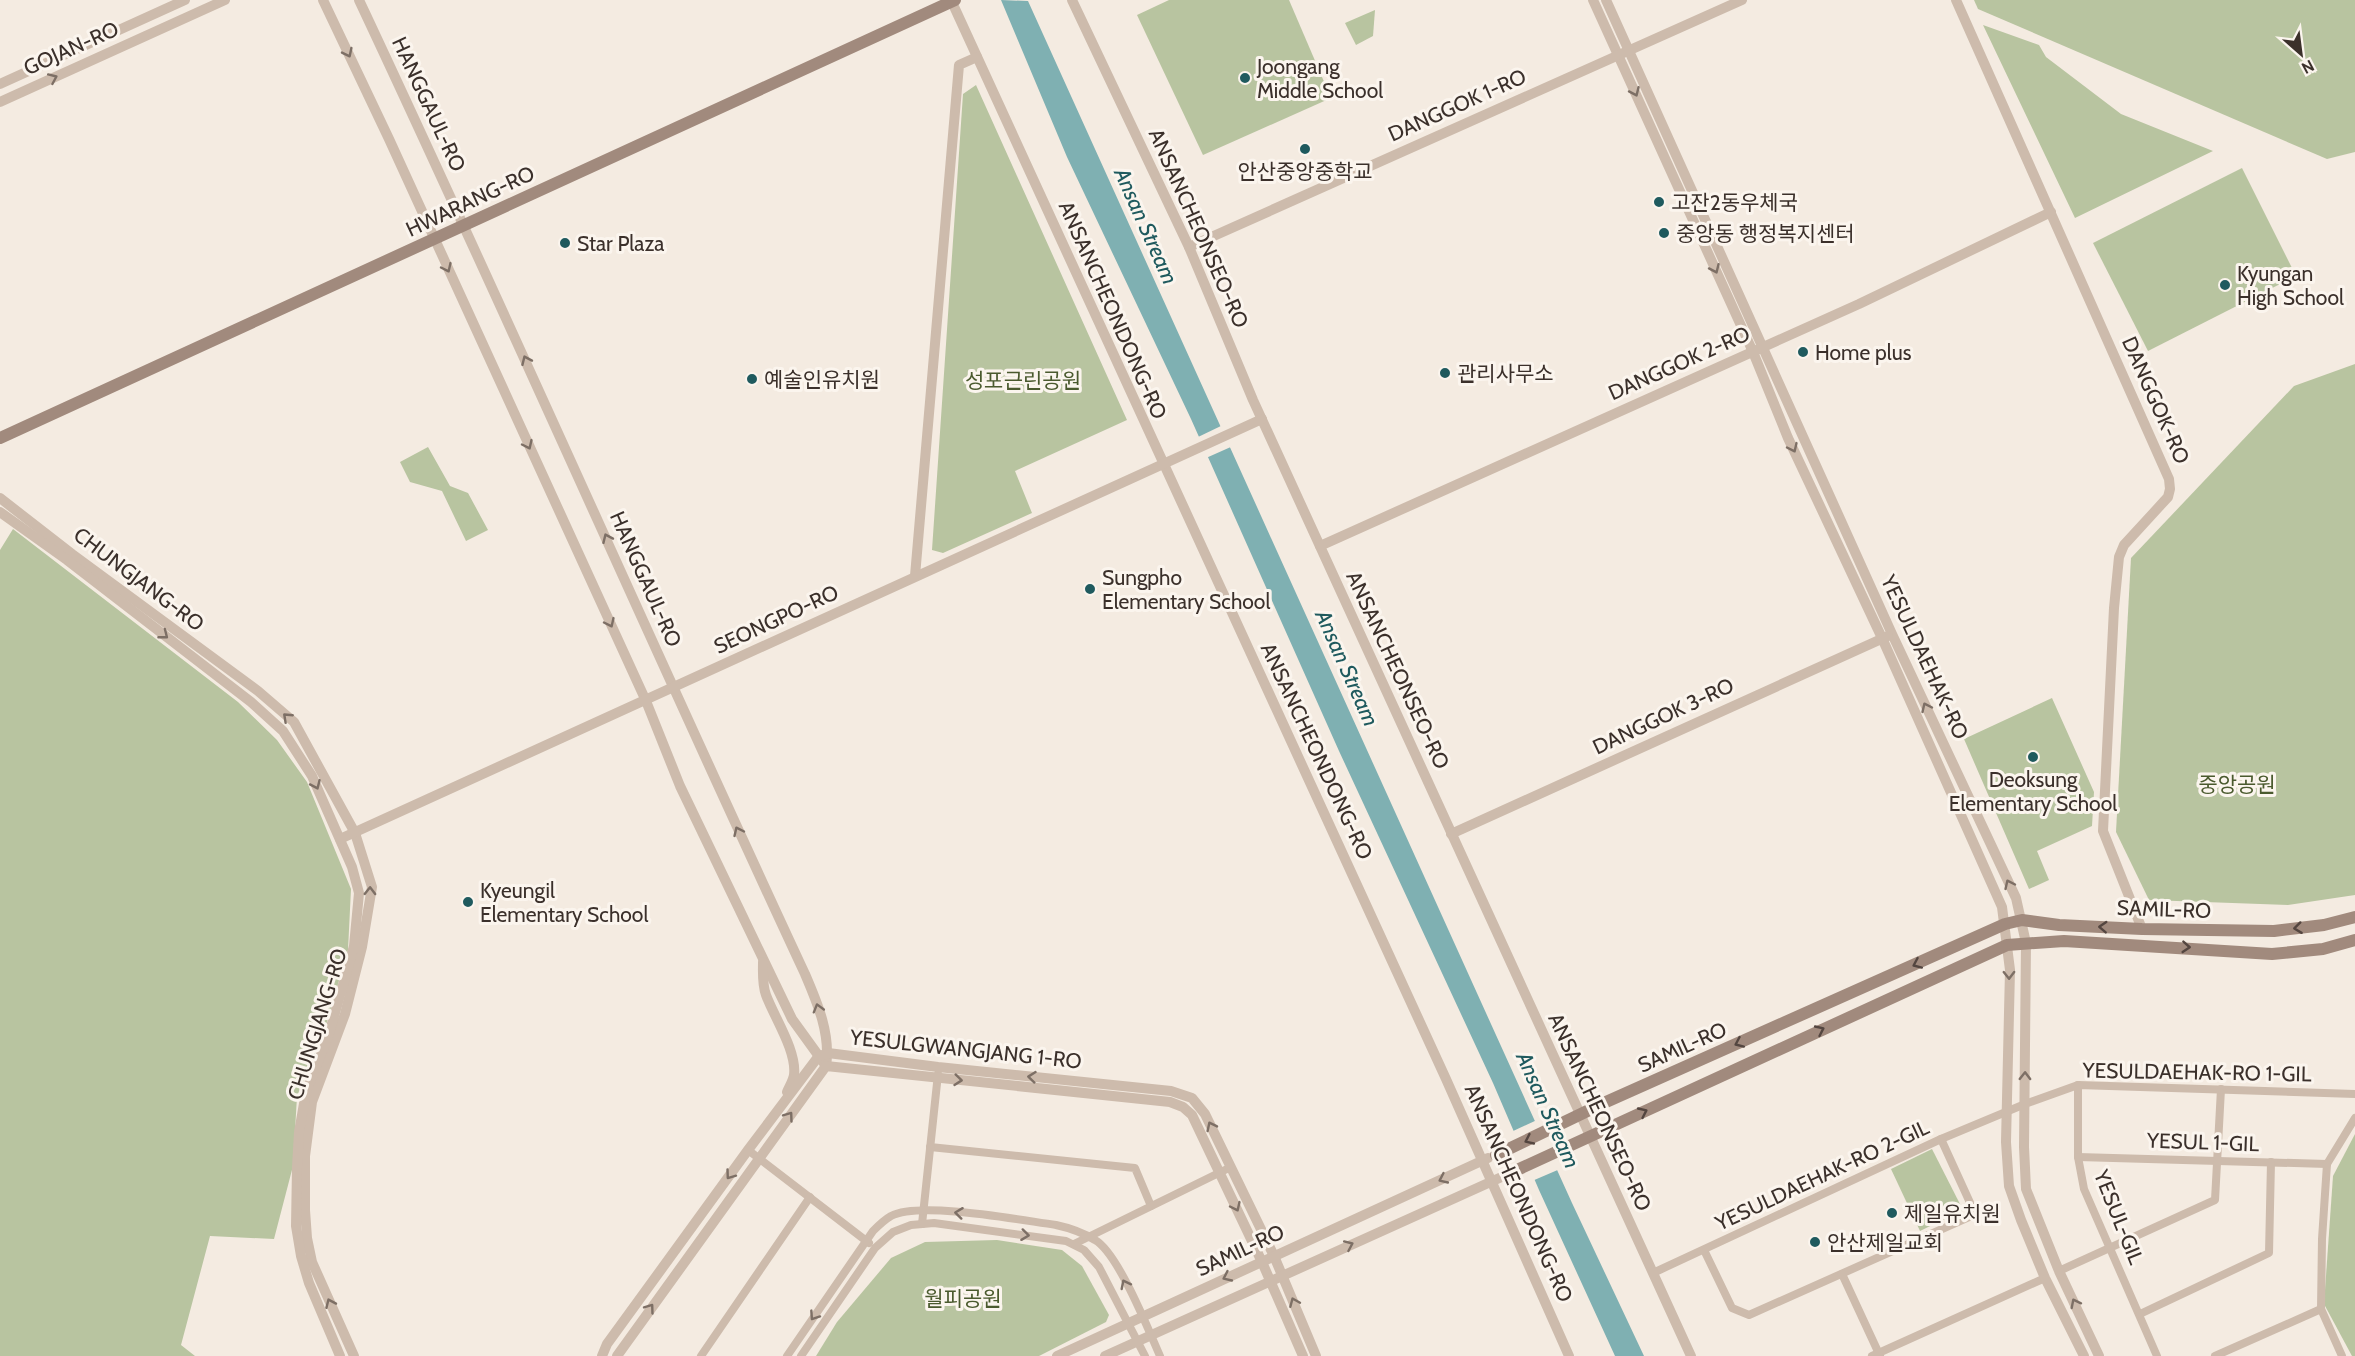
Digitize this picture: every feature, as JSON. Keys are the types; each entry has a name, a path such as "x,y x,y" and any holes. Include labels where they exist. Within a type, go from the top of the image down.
{"main road":[{"name":"HWARANG-RO","path":"0,438 953,1"},
{"name":"SAMIL-RO","path":"1496,1155 1580,1114 2005,924 2022,920 2059,925 2142,929 2274,932 2324,925 2355,917"},
{"name":"SAMIL-RO","path":"1506,1175 2007,945 2064,941 2142,944 2272,954 2323,948 2355,940"}],"street":[{"name":"GOJAN-RO","path":"0,84 185,0"},
{"name":"GOJAN-RO","path":"0,102 225,0"},
{"path":"323,0 646,701 680,786 792,1019 824,1059 778,1110 748,1150 607,1344 602,1356"},
{"name":"HANGGAUL-RO","path":"359,0 465,225 673,689 805,974 819,1006 824,1059"},
{"name":"ANSANCHEONSEO-RO","path":"1072,0 1189,247 1262,419 1691,1356"},
{"name":"YESULDAEHAK-RO","path":"1593,0 1623,53 1758,349 1887,636 2002,907 2010,980 2006,1142 2010,1186 2021,1220 2045,1278 2084,1356"},
{"name":"YESULDAEHAK-RO","path":"1606,0 1623,53"},
{"name":"DANGGOK 1-RO","path":"1189,247 1742,0"},
{"name":"DANGGOK-RO","path":"1956,0 2169,479 2168,497 2124,545 2119,557 2114,608 2103,831 2142,929"},
{"name":"ANSANCHEONDONG-RO","path":"953,1 1162,464 1483,1160 1569,1356"},
{"path":"915,576 959,65 977,57"},
{"name":"DANGGOK 2-RO","path":"1320,546 1859,304 2051,212"},
{"name":"SEONGPO-RO","path":"340,839 1262,419"},
{"name":"CHUNGJANG-RO","path":"0,498 258,691 294,722 355,833 372,887 362,947 345,1014 312,1102 307,1127 305,1177 307,1238 312,1262 354,1356"},
{"name":"CHUNGJANG-RO","path":"0,512 67,560 251,702 283,731 312,776 352,867 359,893 354,946 329,1034 306,1092 299,1132 296,1226 309,1283 340,1356"},
{"name":"YESULDAEHAK-RO","path":"1887,636 2016,898 2026,943 2024,1147 2026,1189 2059,1271 2099,1356"},
{"name":"DANGGOK 3-RO","path":"1451,834 1887,636"},
{"path":"763,959 765,993 785,1037 794,1074 778,1110"},
{"name":"YESULGWANGJANG 1-RO","path":"616,1356 758,1158 824,1059 1170,1102 1183,1107 1192,1115 1220,1173 1303,1356"},
{"path":"922,1224 938,1072"},
{"name":"YESULGWANGJANG 1-RO","path":"938,1072 1171,1091 1192,1098 1205,1114 1274,1256 1316,1356"},
{"name":"YESULDAEHAK-RO 1-GIL","path":"2007,1112 2078,1084 2355,1094"},
{"name":"YESUL-GIL","path":"2078,1084 2078,1157 2084,1189 2157,1356"},
{"path":"2059,1271 2109,1246 2215,1200 2221,1089"},
{"name":"YESULDAEHAK-RO 2-GIL","path":"1653,1274 1941,1139 2007,1112"},
{"path":"2342,1356 2321,1309 2327,1164 2355,1118"},
{"name":"YESULDAEHAK-RO 2-GIL","path":"1704,1250 1732,1308 1749,1315 1969,1217 1972,1207 1941,1139"},
{"path":"930,1147 1135,1168 1151,1206"},
{"path":"748,1150 875,1248"},
{"name":"SAMIL-RO","path":"1057,1356 1496,1155"},
{"name":"YESUL 1-GIL","path":"2078,1157 2327,1164"},
{"path":"2140,1314 2269,1253 2271,1162"},
{"path":"1074,1244 1231,1167"},
{"name":"SAMIL-RO","path":"1105,1356 1506,1175"},
{"path":"700,1356 810,1197"},
{"path":"787,1356 873,1231 890,1216 923,1210 1056,1225 1075,1229 1096,1240 1111,1255 1160,1356"},
{"path":"801,1356 875,1248 893,1232 911,1225 934,1223 1055,1239 1074,1244 1084,1250 1099,1267 1145,1356"},
{"path":"1842,1274 1877,1355 2045,1278"},
{"path":"2215,1356 2321,1309"}],"green space":[{"path":"1169,0 1289,0 1331,98 1203,155 1137,15"},
{"path":"1974,0 2355,0 2355,152 2327,159 1978,9"},
{"path":"1375,10 1373,36 1356,45 1345,23"},
{"path":"1983,25 2039,45 2046,57 2121,114 2213,151 2075,218"},
{"name":"성포근린공원","path":"976,85 1127,420 1015,471 1032,513 943,553 932,550 963,94"},
{"path":"2242,168 2296,276 2148,351 2093,243"},
{"name":"중앙공원","path":"2355,364 2355,895 2288,905 2149,900 2116,832 2131,558 2294,386"},
{"path":"428,447 450,486 468,493 488,530 466,541 442,491 410,482 400,462"},
{"path":"13,529 238,702 277,740 307,782 351,889 348,950 324,1032 297,1096 293,1166 274,1239 210,1236 181,1345 195,1356 0,1356 0,550"},
{"path":"2052,698 2094,792 2092,826 2037,851 2049,880 2029,889 1964,739"},
{"path":"2355,1134 2355,1356 2352,1356 2324,1304 2333,1176"},
{"path":"1932,1149 1963,1210 1920,1231 1891,1169"},
{"name":"월피공원","path":"997,1240 1062,1250 1082,1266 1109,1315 1106,1322 1039,1356 816,1356 837,1322 891,1258 925,1242"}],"water":[{"path":"1001,0 1028,1 1572,1203 1644,1356 1615,1356 1493,1083 1339,751 1191,419 1067,157"}],"pier":[{"path":"1223,425 1233,446 1206,458 1196,438"},
{"path":"1537,1120 1560,1169 1532,1181 1511,1132"}],"place":[{"name":"Joongang Middle School","path":"1245,78"},
{"name":"안산중앙중학교","path":"1305,149"},
{"name":"고잔2동우체국","path":"1659,202"},
{"name":"중앙동 행정복지센터","path":"1664,233"},
{"name":"Star Plaza","path":"565,243"},
{"name":"Kyungan High School","path":"2225,285"},
{"name":"Home plus","path":"1803,352"},
{"name":"관리사무소","path":"1445,373"},
{"name":"예술인유치원","path":"752,379"},
{"name":"Sungpho Elementary School","path":"1090,589"},
{"name":"Deoksung Elementary School","path":"2033,757"},
{"name":"Kyeungil Elementary School","path":"468,902"},
{"name":"제일유치원","path":"1892,1213"},
{"name":"안산제일교회","path":"1815,1242"}],"water label":[{"name":"Ansan Stream","path":"1146,226"},
{"name":"Ansan Stream","path":"1347,668"},
{"name":"Ansan Stream","path":"1548,1110"}]}
